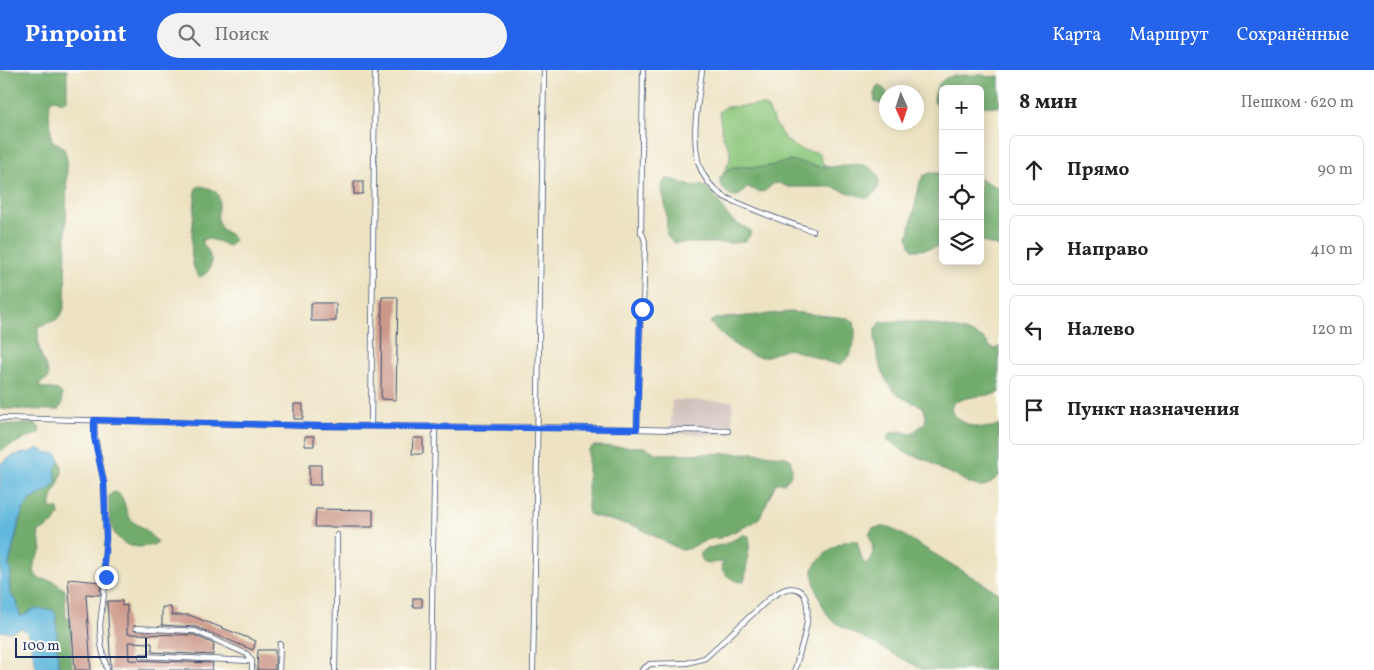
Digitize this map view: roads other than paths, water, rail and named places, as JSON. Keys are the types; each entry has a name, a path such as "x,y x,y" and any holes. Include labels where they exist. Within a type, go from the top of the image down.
{"lane":[{"path":"371,426 375,70"},
{"path":"533,670 544,70"},
{"path":"637,429 640,316 644,307 645,251 644,238 641,233 643,70"},
{"path":"702,70 696,153 710,185 721,195 734,202 813,231"},
{"path":"0,418 318,426 538,427 728,431"},
{"path":"94,420 94,437 104,483 106,538 104,561 106,577 100,625 101,644 107,670"},
{"path":"431,670 435,426"},
{"path":"334,670 337,535"},
{"path":"642,670 650,664 687,663 705,658 771,598 781,591 795,588 804,594 808,606 795,670"},
{"path":"136,628 195,631 248,654 252,661 252,670"},
{"path":"279,670 280,644"},
{"path":"141,656 252,661"}],"water":[{"path":"38,448 45,452 57,454 60,461 55,468 56,482 51,488 29,501 22,512 9,564 11,573 9,582 10,594 17,602 20,616 34,609 53,610 56,615 58,664 61,670 37,670 29,635 22,628 11,632 0,631 0,464 14,455 31,452"}]}
